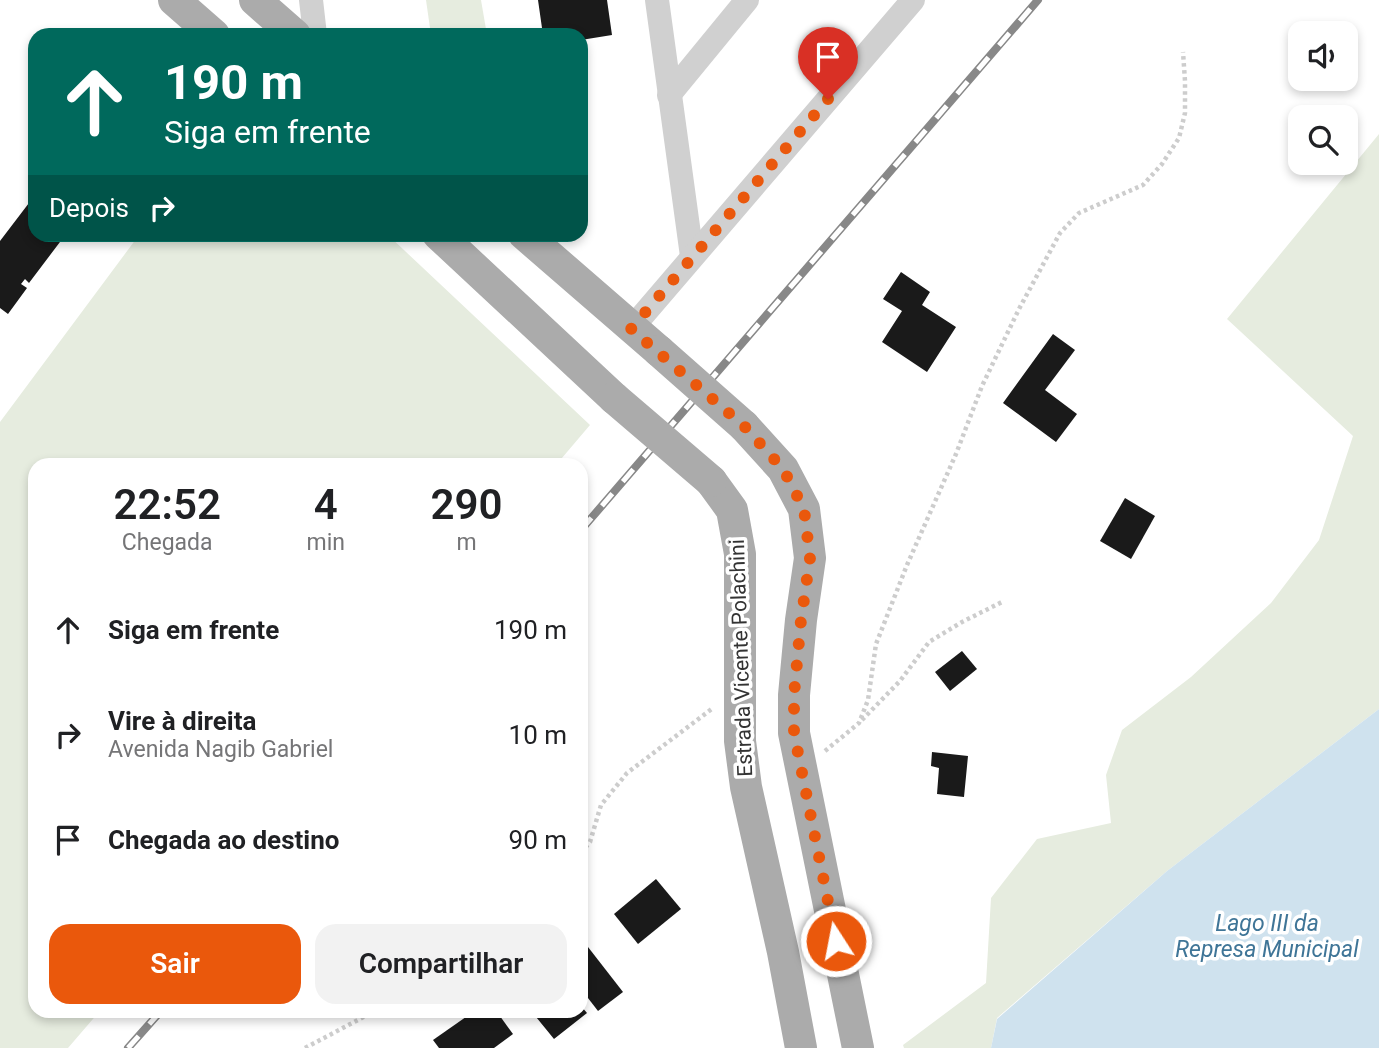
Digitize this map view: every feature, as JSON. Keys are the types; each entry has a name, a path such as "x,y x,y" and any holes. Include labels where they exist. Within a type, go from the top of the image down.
{"main road":[{"path":"174,0 206,28"},
{"path":"255,0 287,28"},
{"name":"Estrada Vicente Polachini","path":"447,242 614,398 711,481 732,510 740,554 740,741 746,787 801,1048"},
{"path":"533,242 744,426 783,469 804,509 810,558 794,695 794,733 858,1048"}],"street":[{"path":"311,0 314,28"},
{"path":"657,0 692,256"},
{"path":"669,95 747,0"},
{"path":"631,329 913,0"}],"path":[{"path":"859,723 868,700 876,644 982,386 1018,309 1060,233 1079,213 1143,185 1162,164 1179,138 1185,113 1182,52"},
{"path":"804,780 827,748 859,723 900,681 929,642 1004,601"},
{"path":"588,844 601,805 627,774 739,689"},
{"path":"305,1048 362,1018"}],"shaded area":[{"path":"426,0 481,0 486,28 430,28"},
{"path":"1379,134 1379,709 1167,871 997,1018 991,1048 904,1048 903,1045 986,983 991,898 1037,839 1111,823 1106,775 1122,730 1191,677 1271,603 1319,540 1353,436 1227,319 1345,175 1358,175 1358,160"},
{"path":"134,242 395,242 590,425 562,458 28,458 28,1018 94,1018 68,1048 0,1048 0,422"}],"water":[{"name":"Lago III da Represa Municipal","path":"1379,709 1379,1048 991,1048 997,1019 1167,871"}],"building":[{"path":"538,0 607,0 612,35 588,39 588,28 542,28"},
{"path":"28,204 28,242 60,242 29,283 25,279 21,284 27,288 8,314 0,308 0,241"},
{"path":"901,272 930,292 922,305 956,327 927,372 882,342 902,311 883,299"},
{"path":"1053,334 1075,350 1045,390 1077,414 1056,442 1003,403"},
{"path":"1125,498 1155,516 1131,559 1100,541"},
{"path":"962,651 977,669 950,691 935,672"},
{"path":"932,752 968,756 964,797 937,794 939,768 931,766"},
{"path":"656,879 681,909 638,944 614,914"},
{"path":"588,947 623,992 598,1011 588,998"},
{"path":"464,1018 501,1018 513,1034 494,1048 439,1048 433,1040"},
{"path":"537,1018 581,1018 554,1039"}],"railway":[{"path":"588,522 1038,0"},
{"path":"128,1048 155,1018"}],"route":[{"path":"828,99 631,329 759,440 783,469 804,509 810,558 794,695 794,733 836,941"}]}
